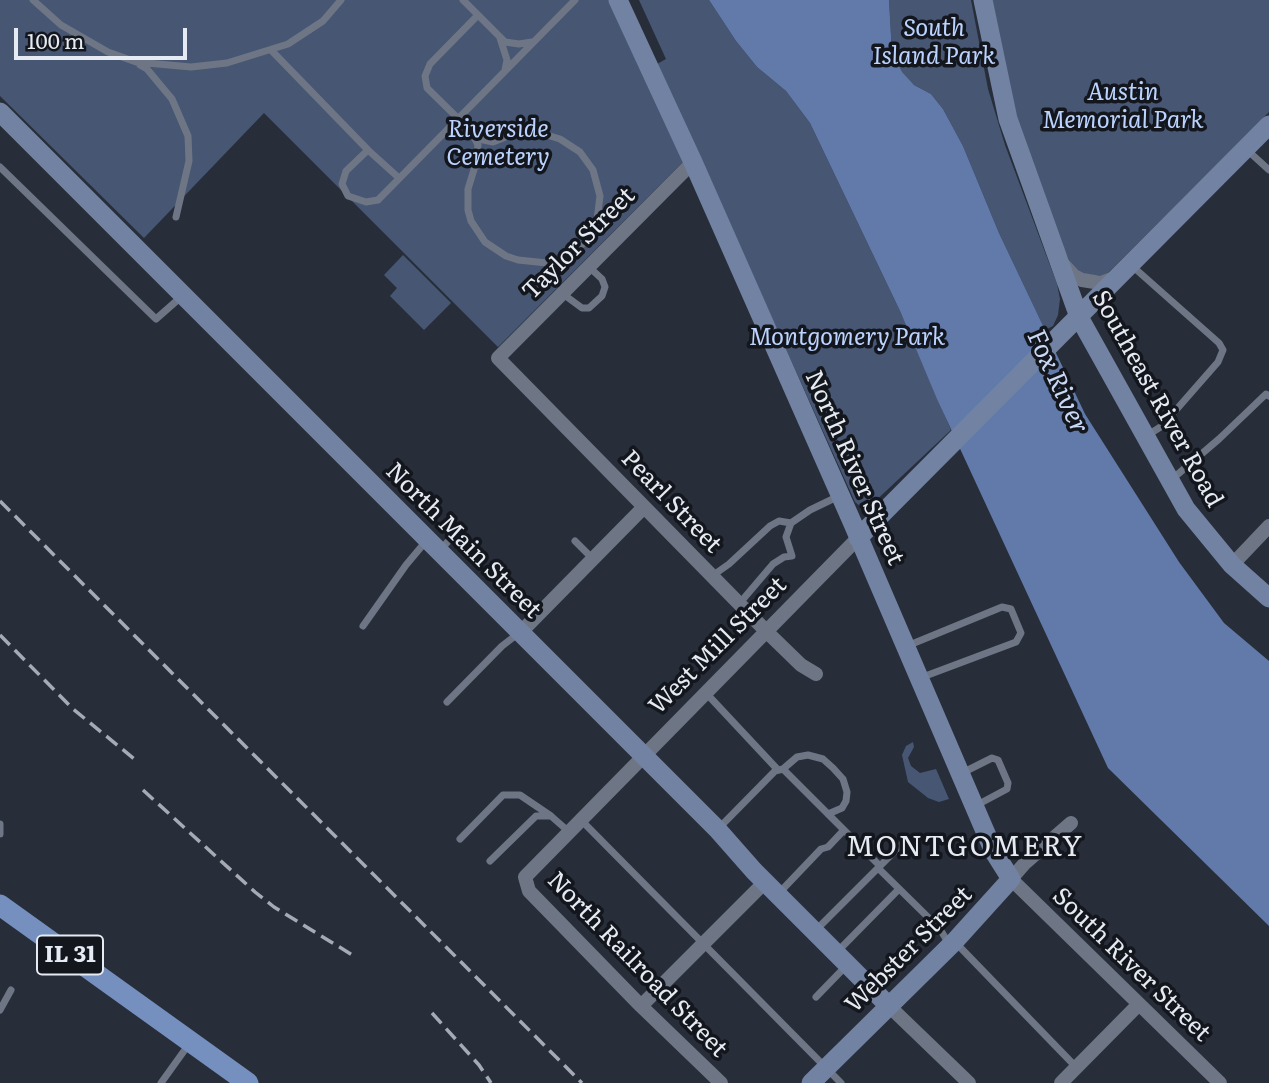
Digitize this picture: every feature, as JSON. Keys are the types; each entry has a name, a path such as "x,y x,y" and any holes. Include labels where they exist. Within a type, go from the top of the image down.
{"main road":[{"name":"IL 31","path":"0,905 248,1083"}],"street":[{"name":"North River Street","path":"618,0 693,162 976,805 994,852 1011,879"},
{"name":"Southeast River Road","path":"983,0 1008,119 1079,317 1186,509 1232,565 1269,598"},
{"name":"North Main Street","path":"0,112 718,829 771,888 889,1006"},
{"name":"West Mill Street","path":"525,877 946,448 1269,125"},
{"name":"Taylor Street","path":"498,358 693,162"},
{"path":"1058,259 1074,276 1084,281 1101,283 1125,270"},
{"name":"Pearl Street","path":"498,358 766,632 801,665 816,674"},
{"path":"520,633 644,507"},
{"path":"1232,565 1269,526"},
{"name":"Webster Street","path":"811,1083 952,943 1025,863 1071,823"},
{"name":"North Railroad Street","path":"525,877 529,891 641,1006 721,1083"},
{"name":"South River Street","path":"1011,879 1220,1083"},
{"path":"641,1006 705,944 771,888"},
{"path":"1061,1083 1139,1003"},
{"path":"889,1006 969,1083"}],"lane":[{"path":"33,0 75,34 147,69 172,99 188,136 189,161 176,217"},
{"path":"136,62 171,66 210,66 272,51 305,35 323,21 341,0"},
{"path":"463,0 499,37 511,44 532,42"},
{"path":"368,150 346,172 342,184 348,196 359,201 373,202 575,0"},
{"path":"472,134 479,139 493,142 518,132 537,132 560,139 580,152 593,170 600,196 597,220 584,243 565,257 547,262 518,260 506,256 485,242 471,221 468,189 478,145 458,118 431,93 425,76 435,58 478,15"},
{"path":"499,37 508,60 505,70"},
{"path":"272,51 368,150 399,178"},
{"path":"1246,148 1269,170"},
{"path":"0,167 156,319 183,295"},
{"path":"562,293 582,308 589,308 602,296 605,287 602,279 589,267"},
{"path":"1125,270 1219,343 1223,351 1218,362 1163,426 1146,437"},
{"path":"1170,481 1266,394 1269,396"},
{"path":"739,604 773,564 783,557 792,556 786,537 791,523 839,495"},
{"path":"712,576 770,526 779,521 791,523"},
{"path":"363,625 406,565 460,529"},
{"path":"575,541 593,559"},
{"path":"906,647 1002,607 1011,609 1021,633 1016,642 920,678"},
{"path":"447,702 502,646 520,633"},
{"path":"706,693 1076,1067"},
{"path":"718,829 780,770 797,757 808,755 824,759 843,779 847,792 846,801 842,808 828,814"},
{"path":"962,773 992,758 998,760 1008,783 1007,789 976,805"},
{"path":"460,839 503,795 520,794 568,831"},
{"path":"490,861 536,816 551,816"},
{"path":"580,819 841,1083"},
{"path":"0,824 0,834"},
{"path":"771,888 828,846 844,830"},
{"path":"815,931 908,838"},
{"path":"816,997 842,959 899,889"},
{"path":"0,1010 11,990"},
{"path":"161,1083 191,1041"}],"green space":[{"name":"Riverside Cemetery","path":"0,0 609,0 685,160 498,347 264,113 144,238 0,96"},
{"name":"Montgomery Park","path":"639,0 709,0 757,67 786,91 810,123 900,311 951,430 869,507 863,509 855,502 657,64 666,59"},
{"name":"South Island Park","path":"889,0 971,0 988,89 1005,145 1057,284 1060,299 1058,315 1053,326 1045,330 999,233 963,146 943,109 931,94 914,85 901,72 892,53"},
{"name":"Austin Memorial Park","path":"987,0 1269,0 1269,112 1109,272 1103,276 1082,274 1071,265 1031,173"},
{"path":"403,255 451,303 424,330 390,296 397,288 384,275"},
{"path":"913,742 914,747 908,758 911,766 920,773 936,769 949,799 939,802 928,798 908,782 902,755 906,746"}],"water":[{"name":"Fox River","path":"709,0 889,0 892,53 902,72 914,85 931,94 943,109 963,146 999,233 1085,414 1179,562 1224,623 1269,661 1269,926 1108,768 937,399 900,311 810,123 786,91 757,67"}],"railway":[{"path":"0,501 582,1083"},
{"path":"0,635 73,709 138,762"},
{"path":"143,790 274,907 354,956"},
{"path":"432,1013 479,1065 491,1083"}],"district":[{"name":"MONTGOMERY","path":"965,848"}]}
